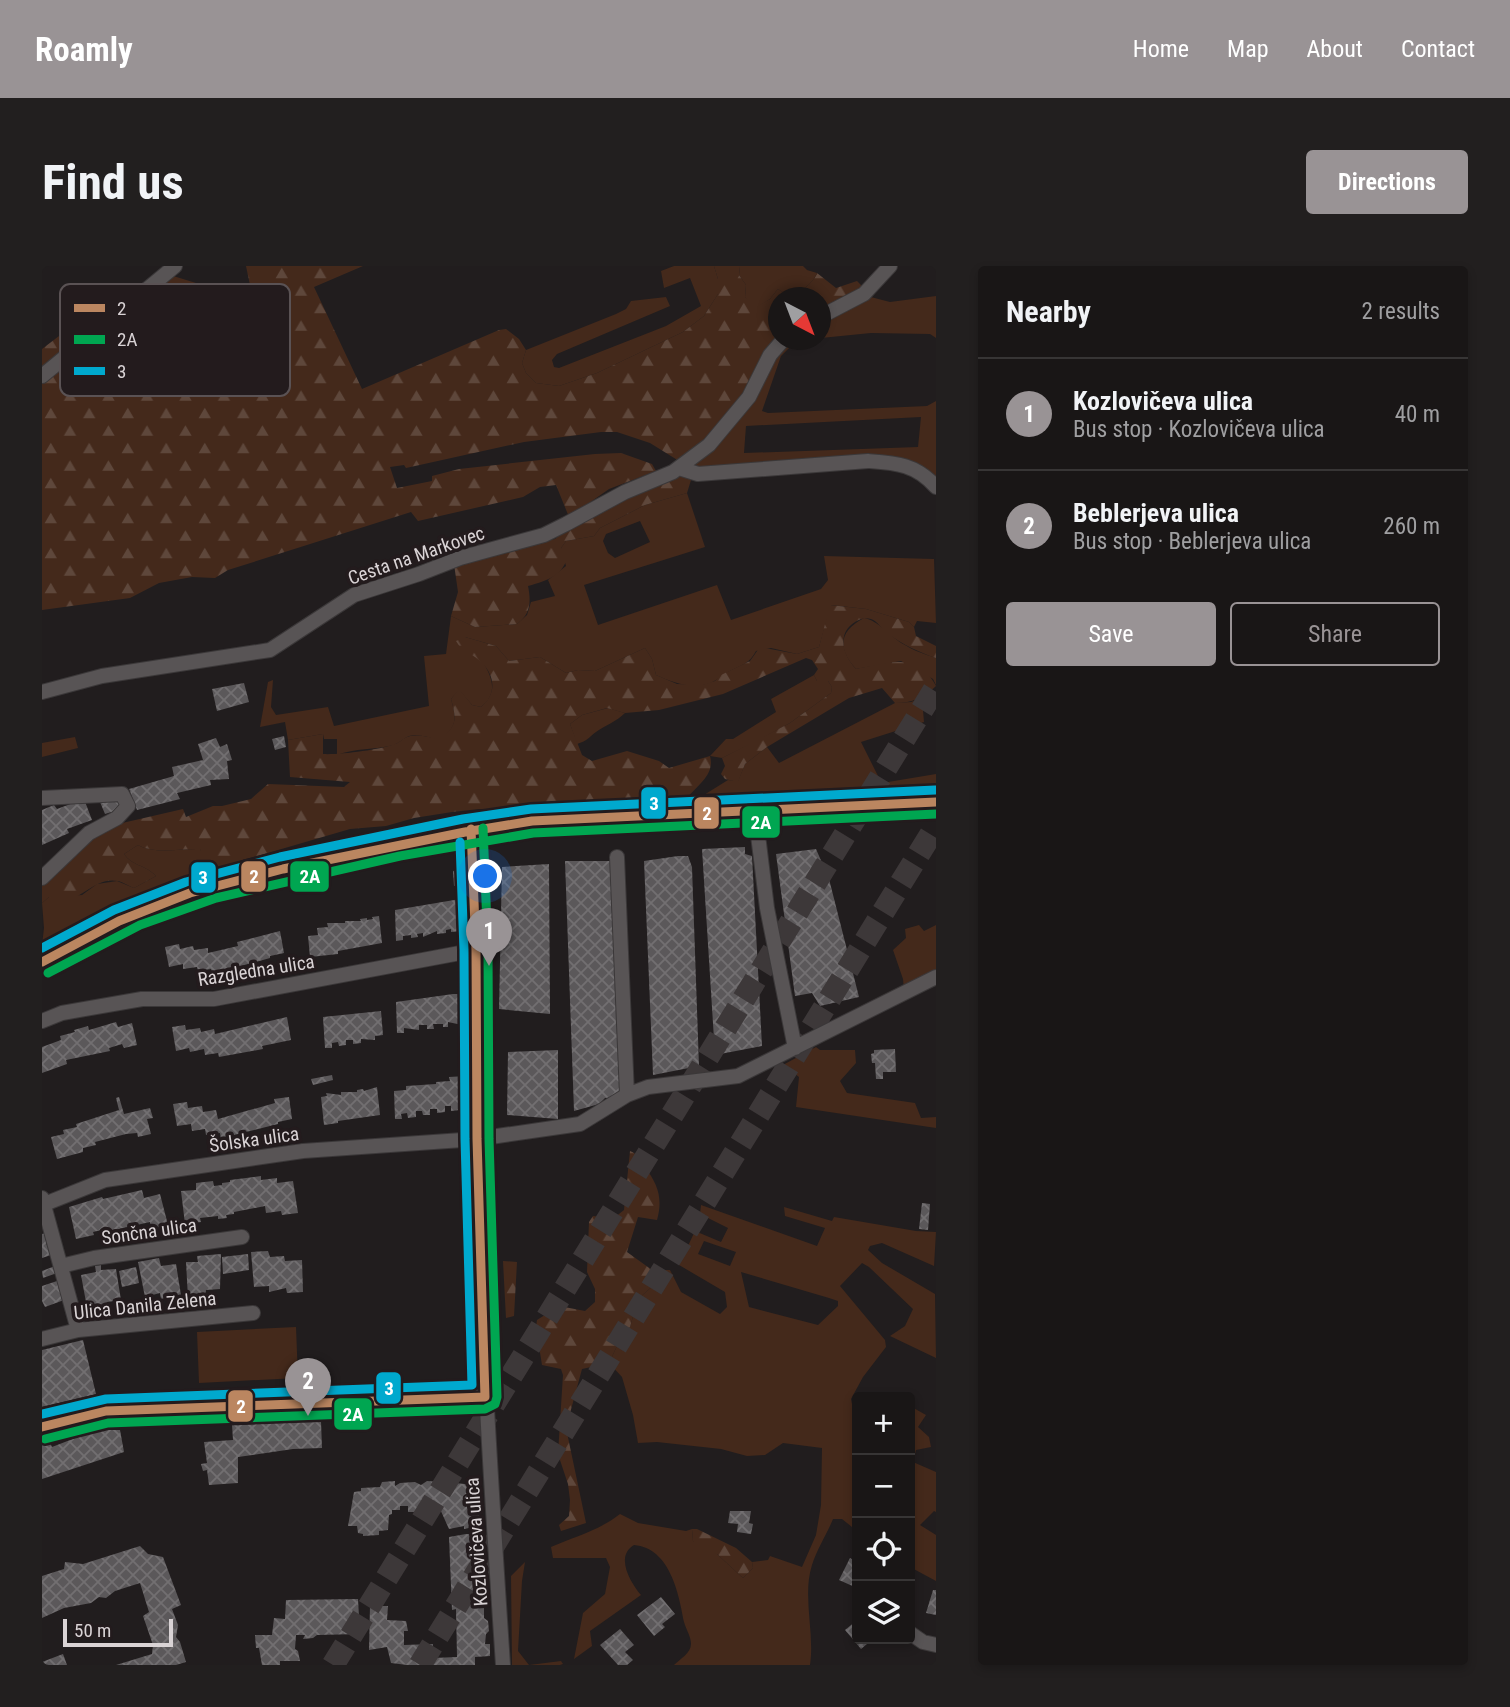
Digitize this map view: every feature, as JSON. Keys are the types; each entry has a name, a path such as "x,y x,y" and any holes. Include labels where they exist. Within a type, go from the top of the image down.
{"street":[{"path":"153,284 175,266"},
{"path":"831,312 864,294 890,266"},
{"name":"Cesta na Markovec","path":"42,692 102,676 270,650 354,595 419,575 460,558 544,535 625,492 679,468 709,445 750,397 774,350"},
{"path":"42,376 60,361"},
{"path":"679,468 698,474 867,461 895,463 918,470 936,487"},
{"path":"42,797 122,794 128,806 117,818 89,833 42,878"},
{"path":"42,962 84,938 166,901 309,863 471,829 532,821 936,802"},
{"path":"755,811 766,908 795,1048"},
{"name":"Kozlovičeva ulica","path":"471,829 485,1397 503,1665"},
{"path":"617,857 627,1095"},
{"name":"Razgledna ulica","path":"42,1021 62,1013 142,999 214,999 475,950"},
{"name":"Šolska ulica","path":"43,1202 105,1180 303,1151 477,1139 580,1124 627,1095 649,1087 738,1076 936,977"},
{"path":"43,1202 78,1329"},
{"name":"Sončna ulica","path":"61,1266 94,1258 242,1237"},
{"name":"Ulica Danila Zelena","path":"42,1339 78,1329 253,1313"},
{"path":"42,1427 106,1411 485,1397"},
{"path":"915,1636 923,1642 936,1645"}],"green space":[{"path":"246,266 363,266 314,287 362,389 506,329 519,339 526,350 522,363 526,373 536,383 559,386 597,373 683,332 704,316 718,294 718,279 714,266 740,266 739,275 746,285 745,297 756,307 768,300 768,350 771,350 750,389 720,428 679,461 650,443 617,432 601,432 524,442 406,468 404,465 390,467 397,488 432,481 432,476 459,469 595,454 621,453 652,464 656,471 609,489 569,517 556,485 540,487 523,497 418,521 411,512 228,570 215,578 192,577 159,583 130,598 42,610 42,382 60,367 60,396 290,396 290,284 250,284"},
{"path":"674,266 714,266 718,279 718,294 704,316 683,332 597,373 559,386 536,383 526,373 522,363 526,350 616,314 626,309 631,301 666,297 670,306 557,354 552,360 554,367 559,368 666,326 701,306 690,278 664,288 661,271"},
{"path":"740,266 803,266 817,273 806,287 768,287 768,300 756,308 745,297 746,285 739,275"},
{"path":"817,273 836,288 857,281 863,287 831,306 831,287 806,287"},
{"path":"170,275 199,284 159,284"},
{"path":"867,296 890,302 936,296 936,338 930,334 871,333 831,337 831,317"},
{"path":"60,335 60,356 42,370 42,349"},
{"path":"781,350 787,350 781,356 762,411 768,413 927,406 936,401 936,481 909,463 711,471 694,464 769,369","holes":["921,417 918,447 744,453 746,426"]},
{"path":"680,475 691,480 687,493 645,505 600,528 594,536 566,541 561,548 569,553 563,567 549,579 528,586 529,607 517,624 475,627 451,616 458,592 454,564 555,539 584,514"},
{"path":"687,493 705,547 584,585 598,625 717,585 731,620 821,589 828,580 824,556 934,559 936,623 917,621 914,627 909,622 866,609 831,605 819,647 797,654 771,648 756,651 748,661 709,684 693,686 656,675 652,659 645,648 595,671 578,670 566,673 540,657 509,661 496,646 465,637 488,672 492,690 489,699 481,707 472,705 459,690 451,699 454,723 438,740 409,736 394,745 337,755 337,739 324,739 323,734 288,740 285,722 260,727 268,682 273,680 271,707 276,715 328,707 334,726 429,706 424,656 446,654 451,616 475,627 517,624 527,615 531,602 555,596 548,580 566,566 561,548 566,541 594,536 600,528 645,505","holes":["640,521 650,542 615,558 608,553 603,541 606,534"]},
{"path":"830,605 866,609 909,622 914,627 916,636 936,646 936,658 898,641 873,620 863,619 849,627 844,638 845,651 856,669 900,662 911,664 928,675 936,686 922,697 907,702 895,703 882,688 849,698 767,747 745,764 738,782 725,779 721,774 725,766 722,758 790,723 831,693 832,687 828,681 817,681 814,675 818,669 812,660 806,658 723,694 659,710 625,713 607,708 582,715 570,724 582,755 592,761 627,751 659,761 669,768 710,756 708,773 688,797 657,802 452,812 386,826 350,829 202,872 196,860 201,849 160,850 138,845 124,854 156,876 134,888 120,882 108,881 69,899 49,897 42,903 42,885 105,827 183,809 186,817 213,806 251,799 268,784 344,787 350,782 290,777 288,740 323,734 323,754 330,754 379,748 413,736 438,739 449,731 454,723 451,699 459,689 472,705 481,707 492,691 492,680 487,668 456,641 465,637 496,646 509,661 540,657 566,673 578,670 595,671 645,648 652,659 656,675 677,684 702,685 715,681 721,675 750,661 760,647 797,654 819,647"},
{"path":"864,618 874,622 908,647 936,658 936,685 933,679 901,661 856,669 846,654 844,640 850,628"},
{"path":"814,675 817,681 828,681 832,687 831,693 790,723 759,740 722,758 710,756 726,739 733,739 776,712 771,699"},
{"path":"922,698 924,722 861,742 880,780 888,782 936,774 936,787 699,798 728,780 738,781 745,764 767,747 779,763 895,703"},
{"path":"608,708 625,713 577,744 570,724 582,715"},
{"path":"75,737 78,748 42,757 42,743"},
{"path":"138,845 152,850 201,849 198,865 202,872 101,913 42,945 42,903 49,897 82,895 97,884 117,881 134,888 156,876 124,854"},
{"path":"919,925 924,931 936,925 936,973 904,990 893,950 906,938 905,929"},
{"path":"816,1047 820,1050 855,1050 856,1063 840,1081 847,1093 915,1103 921,1118 936,1117 936,1128 796,1107 799,1077 783,1065"},
{"path":"630,1151 639,1158 653,1180 659,1205 657,1220 638,1217 627,1252 652,1270 661,1270 656,1283 638,1299 630,1327 622,1335 609,1363 582,1369 566,1428 586,1523 561,1531 559,1525 569,1516 570,1500 568,1484 558,1454 563,1375 561,1369 542,1365 537,1320 559,1306 585,1311 595,1302 595,1289 587,1272 589,1222 593,1216 614,1218 624,1210"},
{"path":"701,1205 817,1246 825,1228 785,1216 784,1207 832,1221 834,1217 936,1232 934,1266 882,1243 870,1246 868,1250 882,1263 935,1294 936,1358 890,1336 905,1326 913,1309 862,1263 840,1286 885,1340 886,1347 855,1392 852,1392 852,1527 842,1519 833,1519 812,1565 808,1589 810,1665 674,1665 687,1653 691,1644 671,1574 656,1554 634,1545 628,1550 625,1562 629,1576 641,1595 590,1631 592,1646 574,1659 583,1613 605,1594 610,1567 606,1558 553,1558 551,1547 595,1529 620,1514 638,1523 686,1531 692,1529 693,1541 717,1554 743,1578 753,1568 752,1562 768,1560 770,1556 802,1567 816,1535 821,1505 822,1448 783,1443 765,1455 747,1456 721,1449 657,1442 638,1443 622,1377 609,1363 622,1335 630,1327 638,1299 656,1283 661,1270 670,1270 681,1292 720,1314 727,1307 725,1292 679,1265 695,1231 721,1242 728,1228 700,1214","holes":["704,1241 736,1252 730,1266 698,1254","741,1272 838,1301 838,1306 818,1325 749,1307"]},
{"path":"503,1261 517,1262 514,1316 506,1318"},
{"path":"296,1327 298,1378 199,1383 197,1332"},
{"path":"915,1409 926,1415 918,1427 929,1437 931,1447 916,1450 915,1454"},
{"path":"915,1463 936,1472 936,1512 920,1525 936,1535 936,1581 915,1570"},
{"path":"692,1529 736,1548 752,1562 753,1568 743,1578 717,1554 703,1553 693,1541"},
{"path":"525,1562 518,1651 529,1665 512,1665 511,1576"},
{"path":"561,1661 563,1664 560,1665 529,1665"}],"building":[{"path":"244,683 249,702 217,711 212,689"},
{"path":"284,736 286,747 275,750 272,739"},
{"path":"216,738 220,747 227,744 232,760 227,761 229,779 210,780 211,785 177,793 180,799 137,810 129,789 174,776 172,767 203,760 198,744"},
{"path":"117,797 121,809 105,814 100,802"},
{"path":"84,799 92,820 67,829 69,833 42,845 42,810 54,805 57,809"},
{"path":"745,847 745,854 752,856 762,1046 715,1055 702,849"},
{"path":"816,849 829,879 859,997 820,1006 812,993 795,996 776,854"},
{"path":"688,856 692,867 699,1066 653,1075 644,861"},
{"path":"565,861 611,861 621,1097 605,1098 599,1104 574,1111"},
{"path":"549,864 550,1014 499,1009 502,867"},
{"path":"466,869 468,877 464,878 465,884 454,886 453,871"},
{"path":"466,898 468,926 460,928 461,931 451,932 451,929 446,930 446,933 437,934 437,931 423,937 423,933 417,934 418,937 403,936 403,940 396,941 395,910"},
{"path":"379,916 382,943 338,951 338,954 310,957 308,936 318,935 317,928 328,927 327,923 361,921 360,919"},
{"path":"280,931 284,953 270,958 212,974 211,969 183,969 183,964 169,967 165,947 179,944 180,949 193,946 194,950 208,948 208,953"},
{"path":"469,994 470,1019 462,1020 462,1025 448,1022 448,1027 433,1024 434,1029 427,1029 427,1025 419,1025 419,1030 404,1028 404,1033 397,1033 396,1002"},
{"path":"381,1011 383,1035 375,1036 375,1040 361,1039 361,1043 353,1044 353,1040 346,1040 346,1045 339,1046 338,1042 332,1043 332,1048 325,1048 323,1017"},
{"path":"287,1017 291,1040 262,1046 263,1049 219,1057 218,1053 205,1055 204,1049 176,1051 172,1027 185,1025 186,1030 200,1028 201,1032 214,1029 215,1034"},
{"path":"116,1022 118,1027 132,1023 137,1045 124,1048 122,1044 109,1048 110,1051 66,1060 67,1064 42,1073 42,1047 61,1040 60,1036 75,1032 74,1030 88,1026 89,1030"},
{"path":"895,1049 896,1072 883,1072 883,1079 876,1079 875,1063 872,1063 871,1054 874,1050"},
{"path":"558,1050 558,1119 507,1115 508,1052"},
{"path":"332,1075 333,1080 313,1085 311,1079"},
{"path":"466,1076 467,1104 460,1105 460,1110 451,1111 451,1106 445,1106 445,1112 437,1113 437,1109 430,1109 430,1115 416,1111 416,1117 408,1118 407,1113 401,1114 402,1119 395,1119 394,1091 406,1090 406,1086 450,1081 449,1077"},
{"path":"377,1087 380,1115 324,1125 321,1097 327,1096 326,1093 341,1095 341,1092 357,1092"},
{"path":"119,1097 124,1114 150,1108 153,1118 147,1119 151,1134 138,1137 137,1133 126,1134 95,1142 96,1145 83,1148 83,1152 57,1159 51,1137 64,1134 63,1130 77,1127 76,1124 119,1110 116,1098"},
{"path":"289,1097 292,1119 221,1140 220,1133 206,1135 205,1129 192,1131 191,1124 177,1126 173,1104 187,1102 188,1108 202,1106 203,1112 216,1110 218,1119 275,1103 274,1099"},
{"path":"261,1176 261,1180 277,1178 277,1183 293,1181 298,1213 266,1213 265,1206 234,1212 226,1215 227,1218 200,1218 201,1222 185,1224 181,1191 196,1190 196,1183 213,1181 214,1186 230,1180"},
{"path":"142,1190 144,1198 160,1194 168,1225 151,1229 150,1222 110,1231 110,1228 76,1239 69,1207 102,1197 103,1199"},
{"path":"922,1203 930,1204 928,1230 919,1229"},
{"path":"46,1233 50,1242 46,1243 51,1255 42,1258 42,1234"},
{"path":"268,1251 270,1257 284,1256 285,1261 302,1260 303,1292 287,1293 286,1288 269,1292 269,1286 254,1287 251,1252"},
{"path":"221,1254 220,1289 206,1290 205,1295 188,1298 186,1262 198,1262 197,1256"},
{"path":"248,1254 249,1270 223,1274 222,1257"},
{"path":"159,1258 161,1266 176,1264 181,1295 161,1299 160,1293 145,1297 138,1262"},
{"path":"101,1265 101,1270 116,1269 121,1300 107,1302 108,1309 88,1313 81,1275 96,1272 95,1266"},
{"path":"55,1266 57,1273 43,1278 42,1271"},
{"path":"136,1267 139,1283 122,1287 119,1271"},
{"path":"57,1281 64,1300 45,1307 42,1301 42,1286"},
{"path":"83,1340 96,1394 42,1407 42,1350"},
{"path":"321,1421 322,1448 238,1457 238,1483 209,1485 207,1470 203,1471 201,1464 207,1463 204,1442 233,1440 232,1425"},
{"path":"96,1430 120,1430 124,1452 42,1479 42,1440 48,1439 52,1447"},
{"path":"395,1481 395,1486 415,1482 421,1485 427,1481 439,1482 440,1486 451,1483 451,1487 455,1483 474,1485 474,1492 482,1492 479,1520 475,1520 474,1527 449,1529 440,1509 432,1509 429,1504 418,1505 418,1512 408,1512 408,1506 392,1510 388,1530 379,1531 379,1535 363,1536 358,1533 357,1526 348,1526 354,1492 361,1491 361,1488 380,1487 382,1482"},
{"path":"730,1511 751,1511 751,1534 737,1532 738,1524 728,1523"},
{"path":"480,1535 483,1549 479,1549 480,1563 485,1564 485,1593 479,1592 480,1604 484,1603 484,1618 488,1621 489,1631 485,1644 490,1644 490,1656 475,1657 475,1665 407,1665 391,1663 387,1647 369,1650 370,1606 388,1606 387,1620 406,1621 408,1631 404,1631 404,1645 433,1644 433,1658 457,1657 456,1609 452,1610 449,1537"},
{"path":"140,1546 148,1554 163,1557 181,1605 172,1609 178,1625 176,1637 186,1662 176,1665 116,1665 152,1654 153,1645 143,1616 149,1612 140,1583 115,1591 106,1598 99,1597 91,1603 64,1608 42,1618 42,1576 64,1569 65,1562 83,1564"},
{"path":"850,1558 852,1586 839,1580"},
{"path":"933,1590 936,1590 936,1615 926,1613"},
{"path":"661,1597 675,1614 662,1624 665,1627 654,1636 637,1615"},
{"path":"358,1599 360,1634 317,1635 303,1639 305,1635 296,1635 295,1649 300,1661 262,1665 255,1635 272,1635 274,1618 285,1619 286,1600"},
{"path":"852,1624 852,1638 845,1630"},
{"path":"620,1629 634,1645 625,1652 633,1660 627,1665 618,1665 600,1645"},
{"path":"63,1654 67,1665 42,1665 42,1662"}],"tunnel":[{"path":"333,1665 936,687"},
{"path":"420,1665 936,826"}],"transit line":[{"name":"3","path":"42,948 114,910 186,882 280,857 463,819 531,809 935,790"},
{"name":"2","path":"42,962 119,921 190,893 283,869 465,832 532,821 936,802"},
{"name":"2A","path":"48,973 140,925 216,898 400,856 533,833 936,814"},
{"name":"2A","path":"45,1439 108,1423 485,1409 495,1404 497,1397 489,1139 488,949 483,828"},
{"name":"2","path":"42,1427 106,1411 485,1397 471,829"},
{"name":"3","path":"42,1414 106,1399 472,1385 460,842"}],"place":[{"name":"Kozlovičeva ulica","path":"489,966"},
{"name":"Beblerjeva ulica","path":"308,1416"}]}
